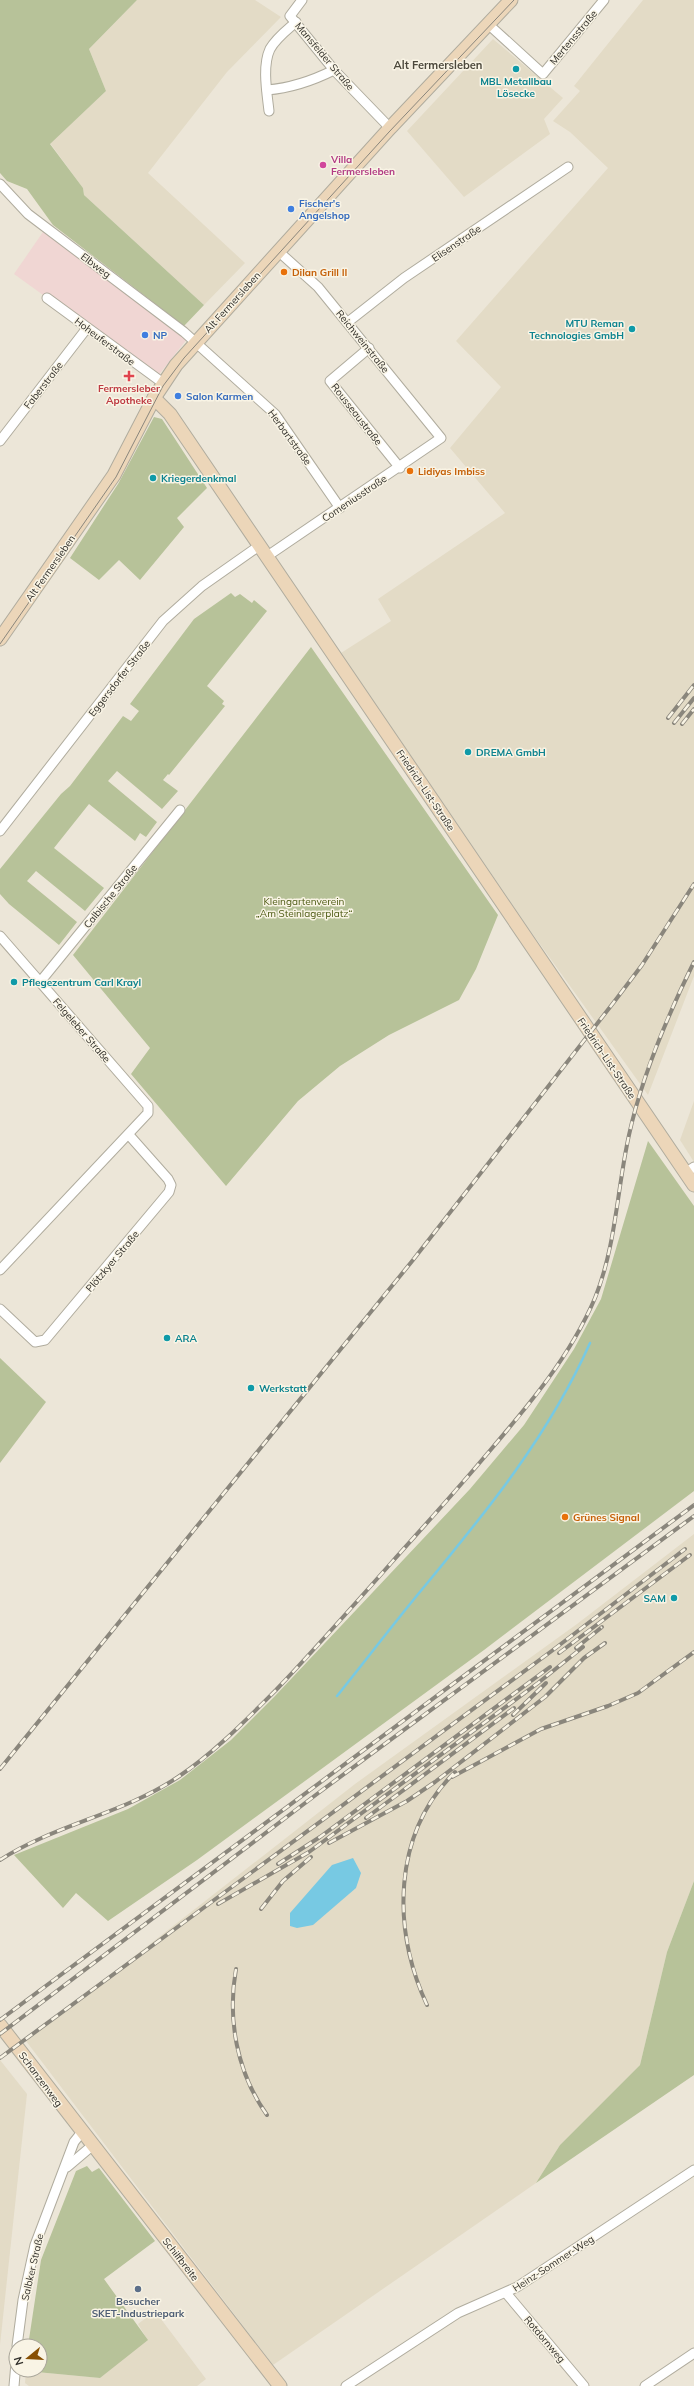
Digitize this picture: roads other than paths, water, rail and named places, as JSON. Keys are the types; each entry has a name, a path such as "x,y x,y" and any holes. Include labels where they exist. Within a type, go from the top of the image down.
{"main road":[{"name":"Alt Fermersleben","path":"0,639 114,475 154,398 196,342 390,128 511,0"},
{"name":"Friedrich-List-Straße","path":"154,398 170,414 266,557 690,1170 694,1185"},
{"name":"Schanzenweg","path":"0,2025 82,2132"},
{"name":"Schilfbreite","path":"82,2132 280,2386"}],"street":[{"name":"Mansfelder Straße","path":"302,0 290,16 334,70 390,128"},
{"name":"Mertensstraße","path":"488,24 542,74 604,0"},
{"path":"269,111 267,90 268,59 270,49 277,40 296,22"},
{"path":"267,90 286,88 310,82 334,70"},
{"name":"Elisenstraße","path":"348,322 404,278 568,167"},
{"name":"Elbweg","path":"0,184 28,214 164,315 196,342"},
{"name":"Reichweinstraße","path":"278,251 318,287 441,438"},
{"name":"Hoheuferstraße","path":"48,298 163,384"},
{"name":"Faberstraße","path":"0,441 87,328"},
{"name":"Herbartstraße","path":"196,342 275,414 340,508"},
{"name":"Rousseaustraße","path":"369,348 330,382 400,468"},
{"name":"Comeniusstraße","path":"266,557 400,468 441,438"},
{"name":"Eggersdorfer Straße","path":"0,831 163,621 202,586 259,546"},
{"name":"Calbische Straße","path":"40,982 180,810"},
{"name":"Felgeleber Straße","path":"0,936 148,1106 148,1113 129,1135"},
{"path":"0,1270 129,1135"},
{"name":"Plötzkyer Straße","path":"0,1309 35,1342 45,1340 169,1192 171,1185 168,1179 129,1135"},
{"name":"Salbker Straße","path":"18,2338 23,2300 35,2245 66,2168 75,2138 82,2132"},
{"name":"Salbker Straße","path":"66,2168 92,2145"},
{"name":"Heinz-Sommer-Weg","path":"346,2386 458,2313 506,2293 694,2170"},
{"name":"Rotdornweg","path":"506,2293 584,2386"},
{"path":"645,2386 694,2353"}],"water":[{"path":"353,1858 361,1873 356,1888 313,1925 297,1928 290,1926 290,1913 332,1865"}],"waterway":[{"path":"337,1696 471,1530 515,1471 556,1409 574,1377 590,1343"}],"tram line":[{"path":"0,644 116,477 163,386 184,358 389,132 514,0"}],"railway":[{"path":"668,718 694,685"},
{"path":"674,723 694,698"},
{"path":"682,724 694,709"},
{"path":"0,1769 413,1260 642,965 694,884"},
{"path":"0,1860 44,1837 135,1801 157,1790 191,1768 217,1747 276,1690 320,1642 464,1481 533,1399 561,1361 585,1320 595,1298 602,1278 612,1238 625,1155 634,1113 656,1047 694,962"},
{"path":"0,2020 694,1505"},
{"path":"0,2034 317,1794 694,1516"},
{"path":"0,2058 553,1650 685,1549"},
{"path":"559,1653 690,1555"},
{"path":"576,1648 602,1627"},
{"path":"329,1843 407,1801 435,1782 545,1697 584,1658 605,1643"},
{"path":"218,1904 309,1852 538,1683 583,1647"},
{"path":"452,1777 541,1729 608,1706 638,1693 694,1652"},
{"path":"278,1864 320,1837 550,1667"},
{"path":"513,1715 546,1683"},
{"path":"366,1818 514,1708"},
{"path":"427,2005 416,1976 408,1945 404,1914 404,1883 409,1853 419,1824 434,1797 455,1772"},
{"path":"261,1909 283,1881 311,1857"},
{"path":"236,1969 233,2007 237,2045 248,2082 267,2115"}],"place":[{"name":"MBL Metallbau Lösecke","path":"516,69"},
{"name":"Villa Fermersleben","path":"323,165"},
{"name":"Fischer's Angelshop","path":"291,209"},
{"name":"Dilan Grill II","path":"284,272"},
{"name":"MTU Reman Technologies GmbH","path":"632,329"},
{"name":"NP","path":"145,335"},
{"name":"Fermersleber Apotheke","path":"129,376"},
{"name":"Salon Karmen","path":"178,396"},
{"name":"Lidiyas Imbiss","path":"410,471"},
{"name":"Kriegerdenkmal","path":"153,478"},
{"name":"DREMA GmbH","path":"468,752"},
{"name":"Pflegezentrum Carl Krayl","path":"14,982"},
{"name":"ARA","path":"167,1338"},
{"name":"Werkstatt","path":"251,1388"},
{"name":"Grünes Signal","path":"565,1517"},
{"name":"SAM","path":"674,1598"},
{"name":"Besucher SKET-Industriepark","path":"138,2289"}],"district":[{"name":"Alt Fermersleben","path":"438,65"}],"park label":[{"name":"Kleingartenverein „Am Steinlagerplatz“","path":"304,906"}]}
